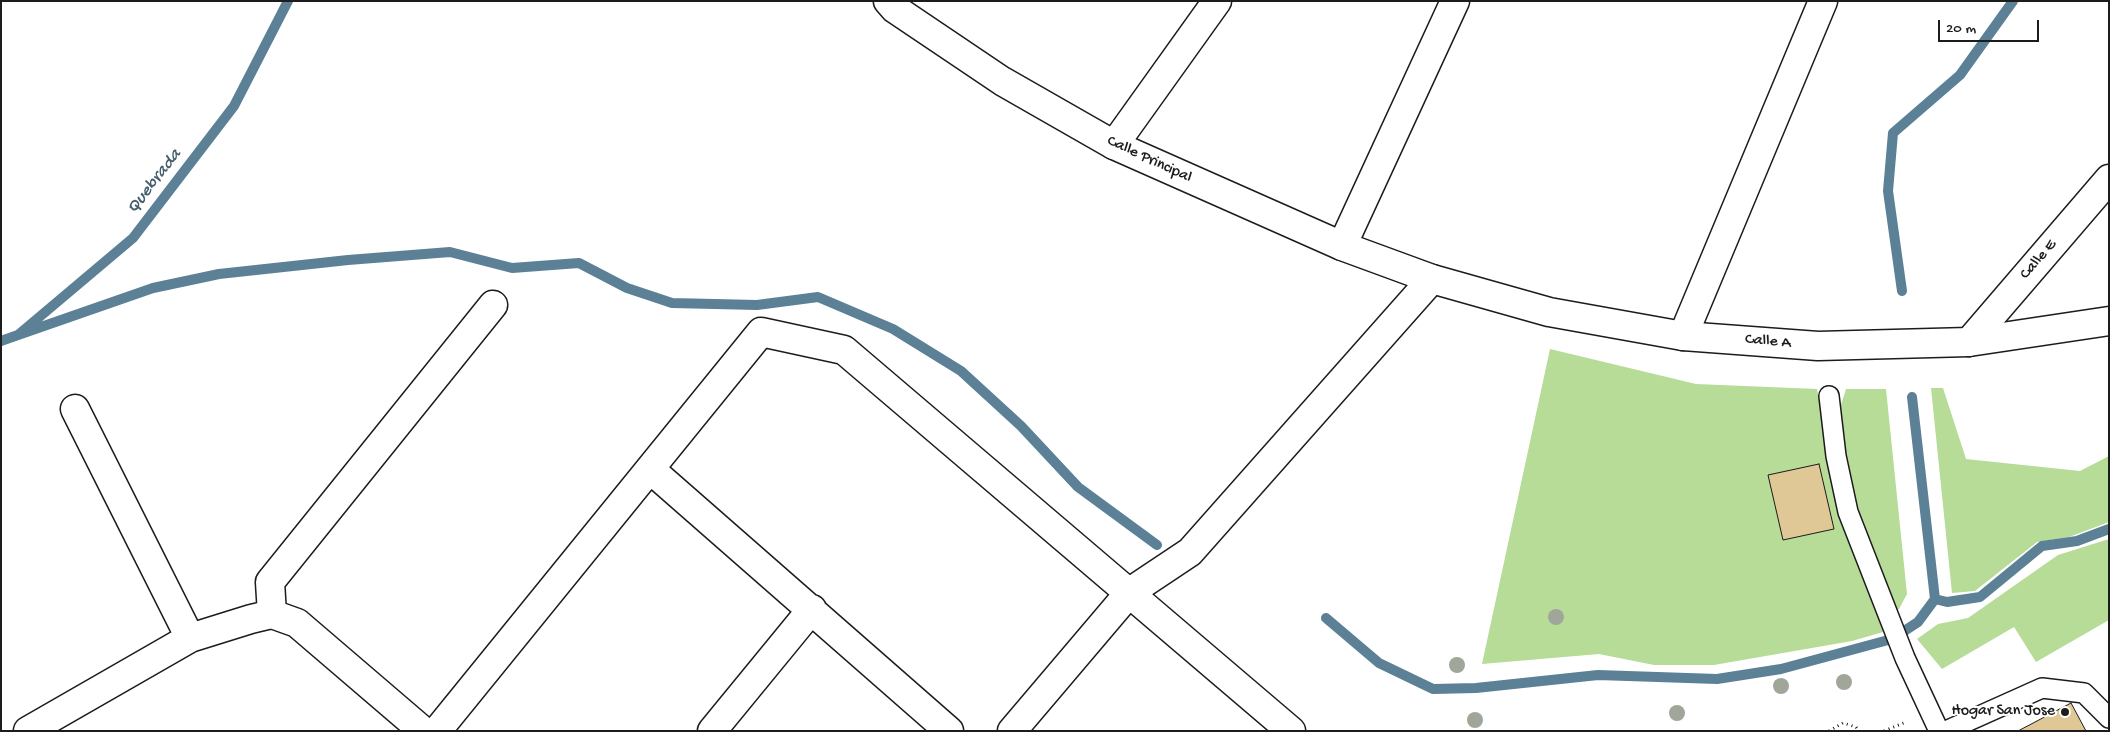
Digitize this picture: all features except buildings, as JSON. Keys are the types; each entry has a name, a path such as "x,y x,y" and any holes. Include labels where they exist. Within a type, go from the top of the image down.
{"street":[{"name":"Calle Principal","path":"888,1 895,9 1002,81 1114,145 1342,246 1432,279"},
{"path":"1114,145 1217,1"},
{"path":"1342,246 1455,1"},
{"path":"1683,336 1824,1"},
{"name":"Calle E","path":"1969,342 2109,179"},
{"path":"1012,731 1130,592 1190,552 1432,279"},
{"name":"Calle A","path":"1432,279 1549,312 1683,336 1818,346 1969,342 2109,321"},
{"path":"272,614 270,582 493,305"},
{"path":"437,731 761,332 844,350 1291,731"},
{"path":"75,409 190,638"},
{"path":"650,469 949,731"},
{"path":"712,731 812,610"},
{"path":"28,731 62,724 190,638 272,614 297,623 423,731"}],"lane":[{"path":"1829,396 1836,456 1848,512 1904,658 1939,731"},
{"path":"1946,731 2042,688 2084,693 2109,718"}],"path":[{"path":"1829,731 1843,723 1856,727 1859,731"}],"green space":[{"path":"1550,349 1696,384 1817,389 1831,464 1883,632 1852,641 1714,665 1654,665 1599,654 1482,664"},
{"path":"1931,388 1943,388 1966,459 2080,471 2109,456 2109,522 2069,537 2037,542 1975,591 1952,593"},
{"path":"1846,389 1886,389 1907,594 1899,609 1894,613 1858,514 1845,460 1840,408"},
{"path":"2109,539 2109,620 2036,662 2014,627 1942,669 1917,639 1938,624 1968,618 2058,555"}],"waterway":[{"name":"Quebrada","path":"1,341 18,335 133,238 234,106 288,1"},
{"path":"1902,291 1888,191 1893,133 1960,75 2013,1"},
{"path":"18,335 153,288 219,274 348,260 450,252 512,268 579,263 627,288 672,303 757,305 818,297 893,329 961,371 1021,426 1078,487 1157,545"},
{"path":"1326,618 1379,663 1433,689 1476,688 1598,675 1717,679 1781,669 1892,639 1918,622 1935,599 1912,397"},
{"path":"1935,599 1947,602 1980,597 2042,546 2077,541 2109,529"}],"place":[{"name":"Hogar San Jose","path":"2065,712"}]}
